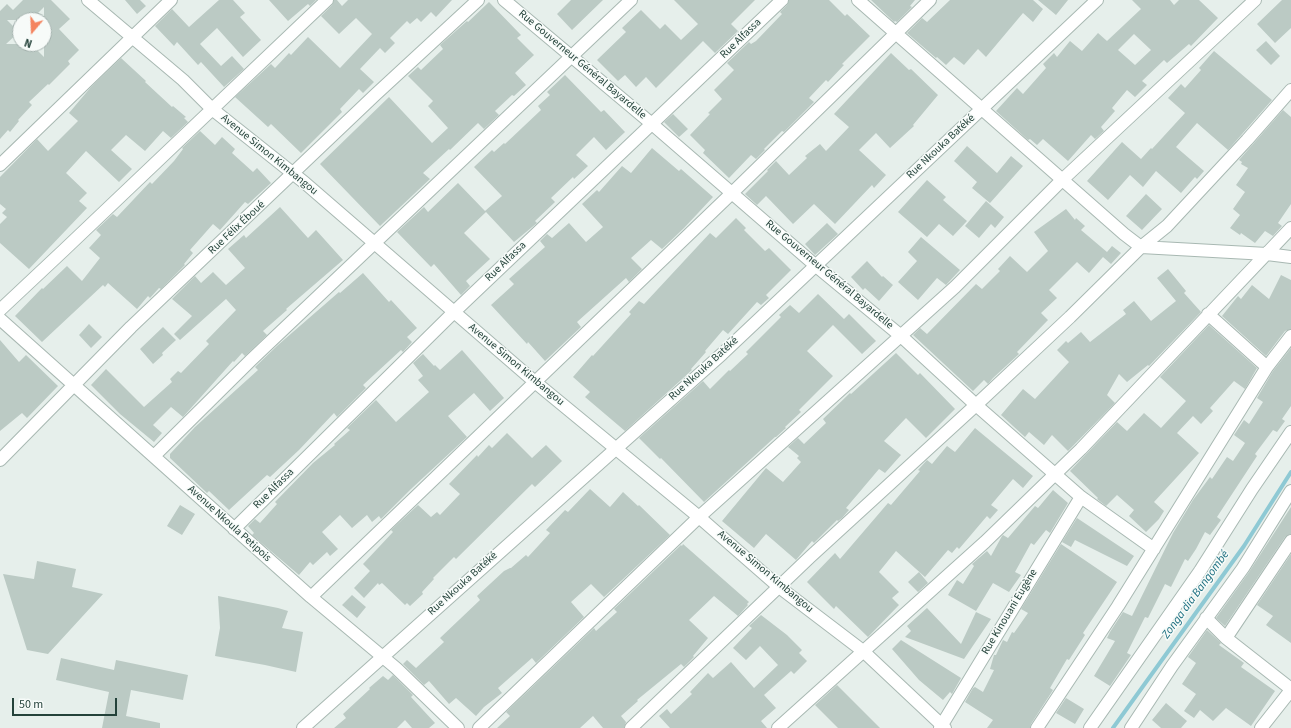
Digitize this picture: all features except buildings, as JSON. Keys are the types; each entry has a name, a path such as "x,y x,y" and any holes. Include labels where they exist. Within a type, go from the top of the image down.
{"street":[{"name":"Avenue Simon Kimbangou","path":"88,0 131,38 183,80 212,109 294,174 535,382 699,517 779,587 863,651 942,727"},
{"path":"0,165 171,0"},
{"path":"0,310 327,0"},
{"name":"Rue Félix Éboué","path":"0,460 131,327 294,174 375,95 478,0"},
{"name":"Rue Gouverneur Général Bayardelle","path":"504,0 652,124 815,265 901,336 976,405 1081,497 1154,549"},
{"path":"154,456 250,360 631,0"},
{"name":"Rue Alfassa","path":"234,529 454,312 782,0"},
{"path":"858,0 1062,180 1141,247 1267,254 1291,257"},
{"path":"311,597 732,193 930,0"},
{"name":"Rue Nkouka Batéké","path":"303,728 722,354 1098,0"},
{"path":"478,728 699,517 955,287 1062,180 1255,0"},
{"path":"631,728 810,557 1070,317 1141,247 1167,226 1291,90"},
{"path":"778,728 985,542 1081,449 1291,228"},
{"path":"1208,314 1267,367"},
{"name":"Avenue Nkoula Petipois","path":"0,319 311,597 383,656 458,728"},
{"path":"1037,728 1118,606 1267,367 1291,336"},
{"path":"1090,728 1200,571 1252,489 1291,432"},
{"path":"1132,727 1172,666 1243,568 1291,491"},
{"name":"Rue Kinouani Eugène","path":"942,727 1081,497"},
{"path":"1226,638 1291,541"},
{"path":"1206,618 1226,638 1291,690 1261,728"}],"waterway":[{"name":"Zonga dia Bangombé","path":"1113,728 1244,546 1291,472"}]}
